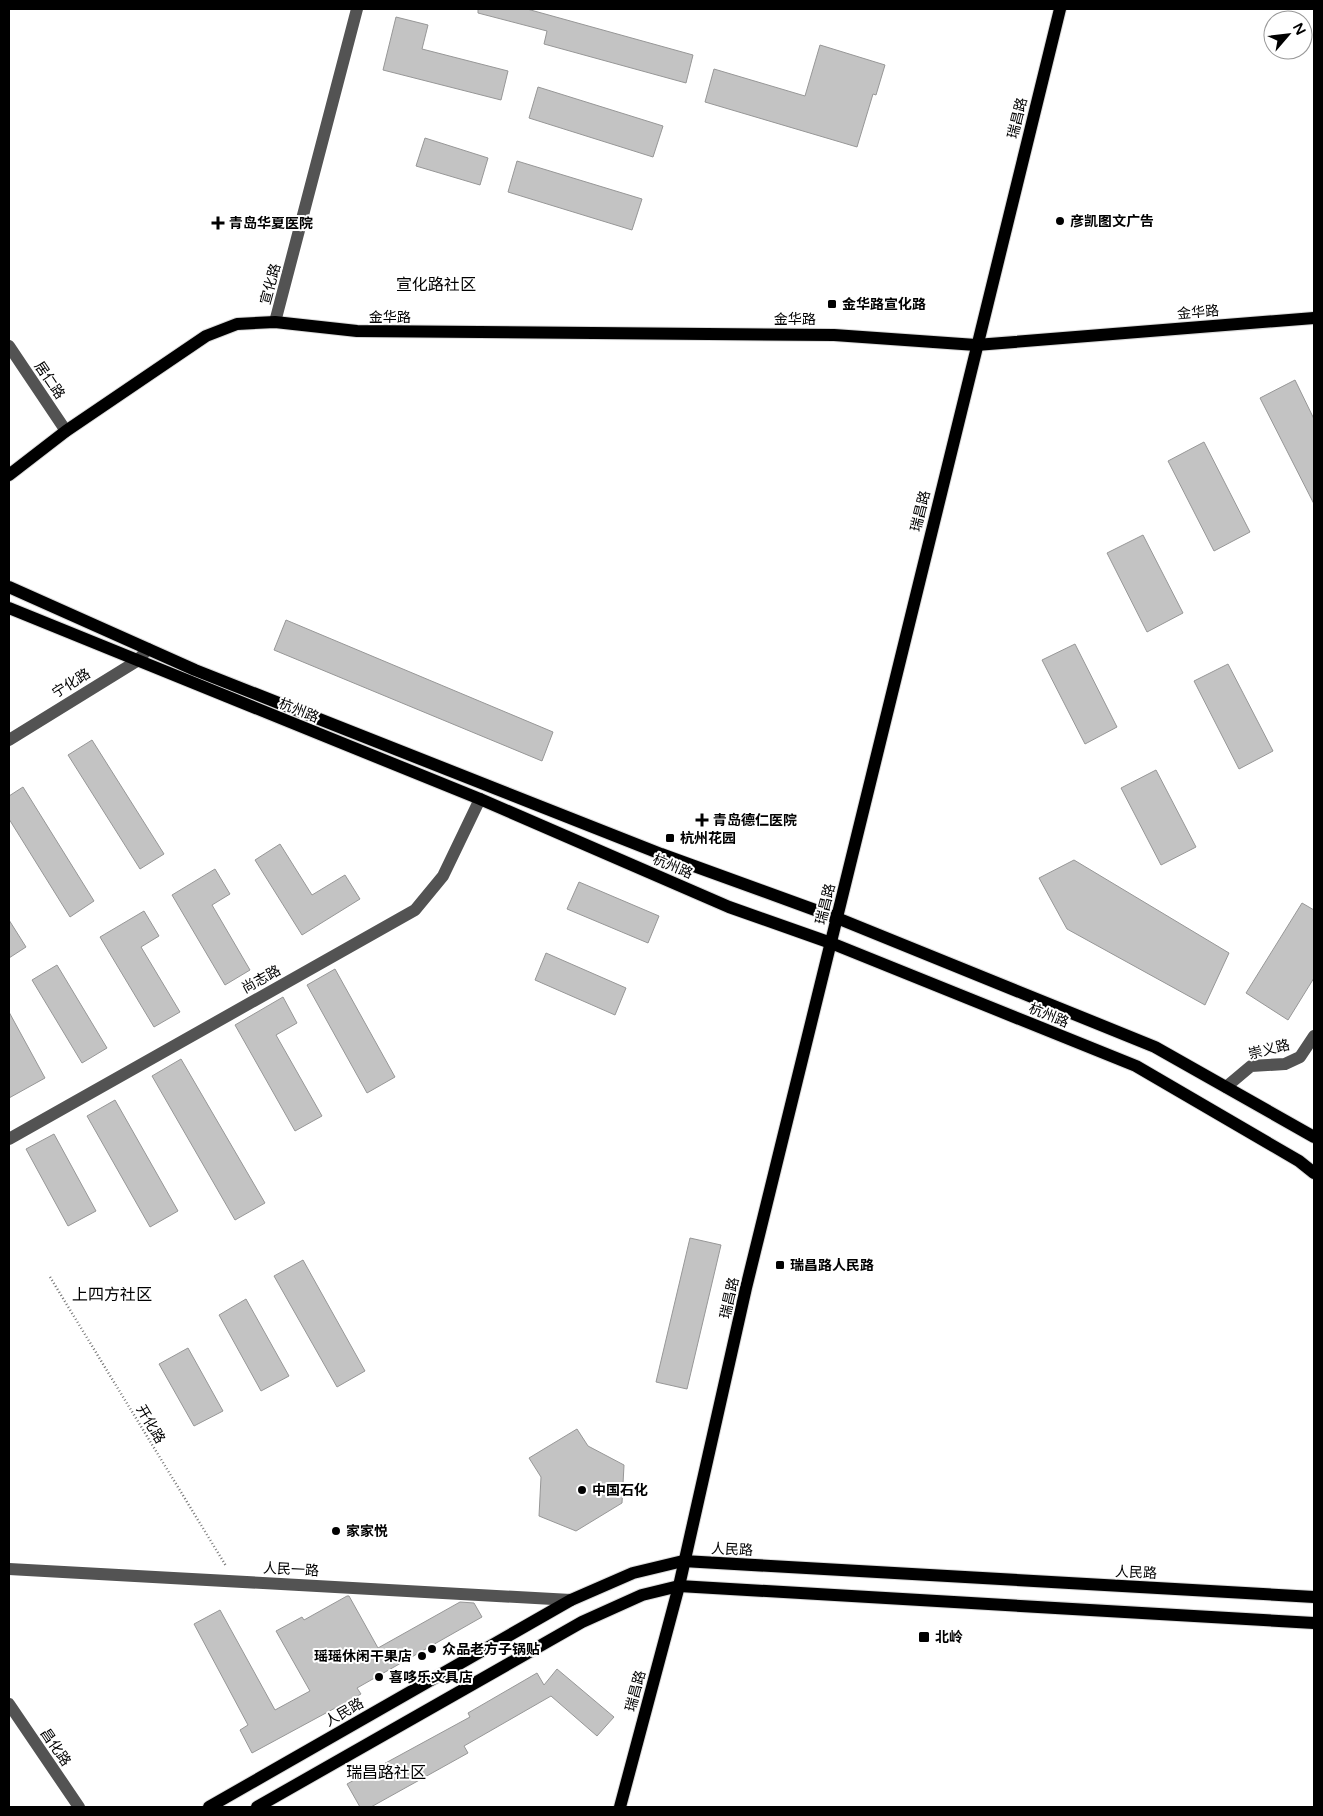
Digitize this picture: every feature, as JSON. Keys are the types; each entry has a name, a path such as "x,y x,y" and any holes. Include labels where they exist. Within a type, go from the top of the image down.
{"main road":[{"name":"瑞昌路","path":"620,1807 678,1586 746,1288 1060,9"},
{"name":"金华路","path":"275,322 357,332 834,335 976,345 1314,318"},
{"name":"宣化路","path":"9,475 66,431 206,336 237,324 275,322"},
{"name":"杭州路","path":"9,587 195,670 661,854 837,918 1155,1048 1314,1137"},
{"name":"杭州路","path":"9,608 480,799 729,907 831,943 1136,1066 1299,1161 1314,1173"},
{"name":"人民路","path":"209,1807 572,1600 633,1574 683,1561 1314,1597"},
{"path":"257,1807 582,1622 642,1596 678,1586 1314,1622"}],"street":[{"name":"宣化路","path":"275,322 357,9"},
{"name":"居仁路","path":"9,346 66,431"},
{"name":"宁化路","path":"9,740 137,661 148,649"},
{"name":"尚志路","path":"9,1139 415,910 443,876 480,799"},
{"name":"崇义路","path":"1226,1087 1251,1066 1285,1064 1300,1057 1314,1036"},
{"name":"人民一路","path":"9,1569 572,1600"},
{"name":"昌化路","path":"9,1704 79,1807"}],"path":[{"name":"开化路","path":"50,1277 235,1581"}],"building":[{"path":"478,9 527,9 693,55 686,83 544,44 547,31 478,13"},
{"path":"396,17 428,25 422,49 508,71 501,100 383,70"},
{"path":"820,45 885,65 876,95 873,94 857,147 705,102 714,69 805,96"},
{"path":"538,87 663,126 653,157 529,118"},
{"path":"425,138 488,158 480,185 416,166"},
{"path":"517,161 642,199 632,230 508,192"},
{"path":"1295,380 1314,419 1314,504 1260,398"},
{"path":"1204,442 1250,532 1214,551 1168,461"},
{"path":"1143,535 1183,613 1147,632 1107,553"},
{"path":"286,620 553,732 542,761 274,650"},
{"path":"1075,644 1117,727 1085,744 1042,660"},
{"path":"1228,664 1273,751 1239,769 1194,681"},
{"path":"92,740 164,854 140,869 68,755"},
{"path":"1156,770 1196,847 1161,865 1121,788"},
{"path":"23,787 94,901 70,917 9,819 9,796"},
{"path":"280,844 312,895 345,875 360,899 302,935 255,860"},
{"path":"1074,860 1229,953 1205,1005 1067,929 1039,878"},
{"path":"215,869 230,894 212,905 250,970 225,985 172,895"},
{"path":"579,882 659,916 648,943 567,909"},
{"path":"1302,903 1314,910 1314,978 1288,1020 1246,993"},
{"path":"144,911 159,936 141,947 180,1012 154,1027 100,937"},
{"path":"9,920 26,947 9,958"},
{"path":"546,953 626,988 615,1015 535,980"},
{"path":"57,965 107,1048 82,1063 32,980"},
{"path":"335,969 395,1077 367,1093 307,985"},
{"path":"283,997 297,1023 276,1035 322,1116 295,1131 235,1025"},
{"path":"9,1012 45,1078 9,1098"},
{"path":"181,1059 265,1203 235,1220 152,1076"},
{"path":"115,1100 178,1211 150,1227 87,1116"},
{"path":"54,1134 96,1211 68,1226 26,1149"},
{"path":"690,1238 721,1245 687,1389 656,1382"},
{"path":"303,1260 365,1371 337,1387 274,1276"},
{"path":"246,1299 289,1376 261,1391 219,1315"},
{"path":"188,1348 223,1411 194,1426 159,1364"},
{"name":"中国石化","path":"577,1429 588,1446 624,1465 622,1503 576,1531 539,1516 541,1477 529,1458"},
{"path":"349,1596 378,1648 460,1602 474,1603 482,1617 357,1688 361,1694 252,1753 240,1730 248,1725 194,1624 220,1610 275,1710 310,1691 276,1631 302,1617 304,1620"},
{"path":"557,1669 614,1717 597,1736 551,1696 464,1746 468,1753 371,1807 360,1807 347,1784 470,1717 468,1713 537,1673 544,1685"}],"place":[{"name":"彦凯图文广告","path":"1060,221"},
{"name":"青岛华夏医院","path":"218,223"},
{"name":"金华路宣化路","path":"832,304"},
{"name":"青岛德仁医院","path":"702,820"},
{"name":"杭州花园","path":"670,838"},
{"name":"瑞昌路人民路","path":"780,1265"},
{"name":"中国石化","path":"582,1490"},
{"name":"家家悦","path":"336,1531"},
{"name":"北岭","path":"924,1637"},
{"name":"众品老方子锅贴","path":"432,1649"},
{"name":"瑶瑶休闲干果店","path":"422,1656"},
{"name":"喜哆乐文具店","path":"379,1677"}],"district":[{"name":"宣化路社区","path":"436,284"},
{"name":"上四方社区","path":"112,1294"},
{"name":"瑞昌路社区","path":"386,1772"}]}
